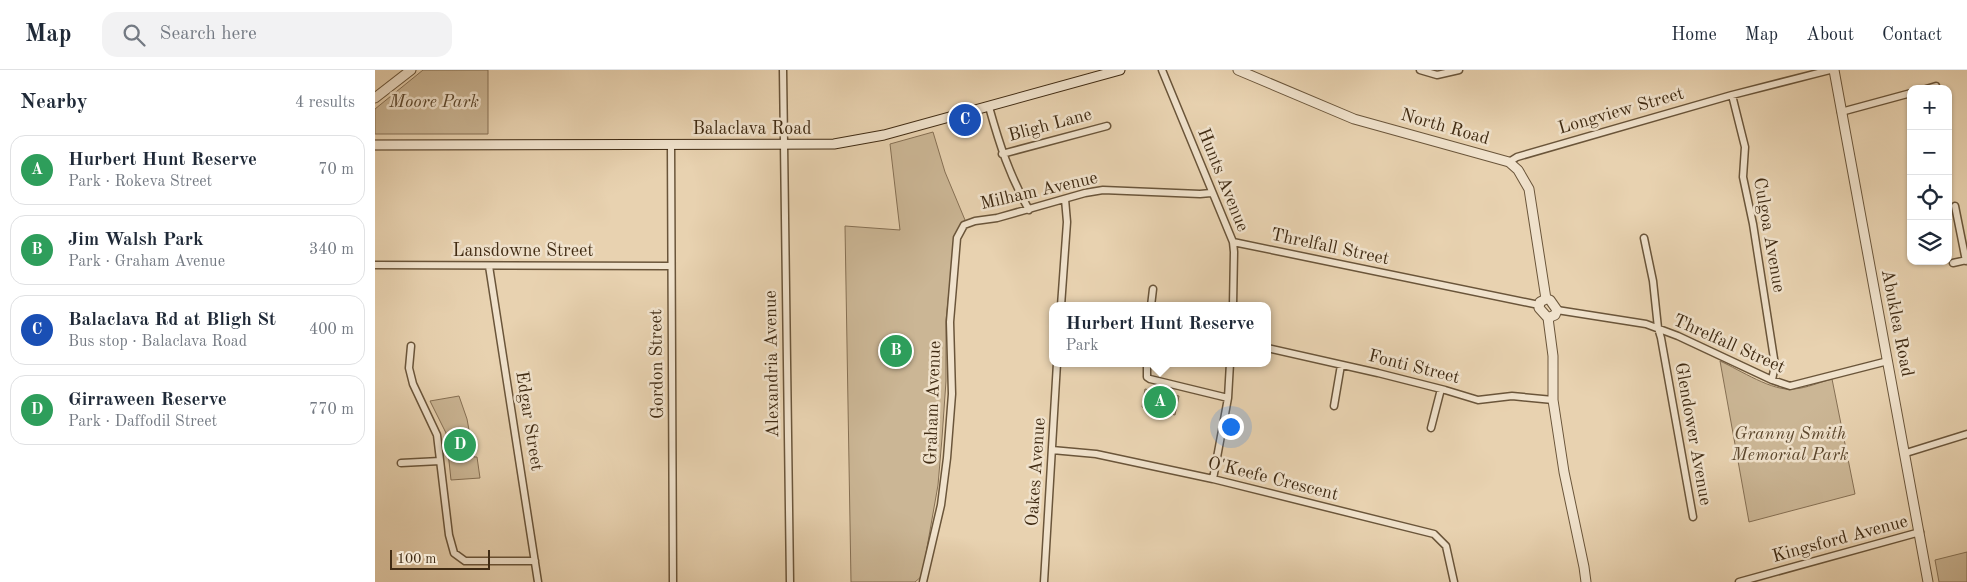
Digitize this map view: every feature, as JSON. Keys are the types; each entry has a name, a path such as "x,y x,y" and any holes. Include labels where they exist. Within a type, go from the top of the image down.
{"street":[{"path":"375,98 411,70"},
{"name":"Alexandria Avenue","path":"783,70 790,582"},
{"name":"Balaclava Road","path":"375,144 834,144 870,138 1120,70"},
{"name":"Hunts Avenue","path":"1162,70 1211,193 1233,242 1233,302"},
{"name":"North Road","path":"1238,70 1354,119 1509,162"},
{"path":"1420,70 1437,75 1459,70"},
{"name":"Longview Street","path":"1509,162 1517,157 1732,95 1830,70"},
{"name":"Abuklea Road","path":"1834,70 1906,453 1928,582"},
{"path":"1841,112 1907,94"},
{"name":"Culgoa Avenue","path":"1732,95 1745,147 1743,177 1753,224 1775,365 1772,380"},
{"path":"989,106 1002,154 1015,185 1029,210"},
{"name":"Bligh Lane","path":"1002,154 1107,126"},
{"name":"Gordon Street","path":"671,145 670,266 673,582"},
{"path":"1509,162 1518,170 1529,189 1542,302 1540,311 1549,318 1553,356 1553,400 1564,472 1586,582"},
{"name":"Milham Avenue","path":"964,225 975,220 997,218 1103,190 1211,193"},
{"path":"1061,302 1067,222 1065,199"},
{"path":"1953,263 1966,260 1955,206"},
{"name":"Graham Avenue","path":"923,582 941,505 947,458 951,394 950,322 957,238 964,225"},
{"name":"Glendower Avenue","path":"1644,238 1653,281 1658,328 1693,517"},
{"name":"Threlfall Street","path":"1233,242 1542,302"},
{"name":"Lansdowne Street","path":"375,265 670,266"},
{"name":"Edgar Street","path":"489,266 538,582"},
{"path":"1151,302 1153,289"},
{"path":"1542,302 1550,300 1557,310 1555,315 1549,318"},
{"name":"Threlfall Street","path":"1557,310 1658,328 1784,385 1796,386 1888,360"},
{"path":"411,346 409,368 413,384 437,434 450,544 454,553 465,561 535,561"},
{"name":"Fonti Street","path":"1271,349 1441,389 1478,400 1512,396 1553,400"},
{"path":"1334,406 1341,365"},
{"name":"Oakes Avenue","path":"1044,582 1057,367"},
{"path":"1147,367 1147,377 1151,379 1228,398"},
{"path":"1213,480 1228,398 1230,367"},
{"path":"1431,428 1441,389"},
{"path":"1906,453 1967,434"},
{"name":"O'Keefe Crescent","path":"1052,450 1096,454 1213,480 1434,534 1446,546 1454,582"},
{"path":"401,463 440,461"},
{"name":"Kingsford Avenue","path":"1739,582 1920,532"}],"green space":[{"name":"Moore Park","path":"423,70 488,70 488,134 375,134 375,109"},
{"path":"933,132 945,172 965,220 955,235 946,320 946,381 938,485 922,576 915,582 851,582 845,226 900,230 890,144"},
{"name":"Granny Smith Memorial Park","path":"1720,361 1757,380 1786,389 1804,387 1832,379 1855,494 1749,522"},
{"path":"1145,389 1179,396 1175,415 1142,407"},
{"path":"459,396 467,419 474,457 477,457 480,478 451,480 446,433 430,401"},
{"path":"1967,552 1967,582 1939,582 1935,560"}],"place":[{"name":"Balaclava Rd at Bligh St","path":"965,120"},
{"name":"Jim Walsh Park","path":"896,351"},
{"name":"Hurbert Hunt Reserve","path":"1160,402"},
{"name":"Girraween Reserve","path":"460,445"}]}
